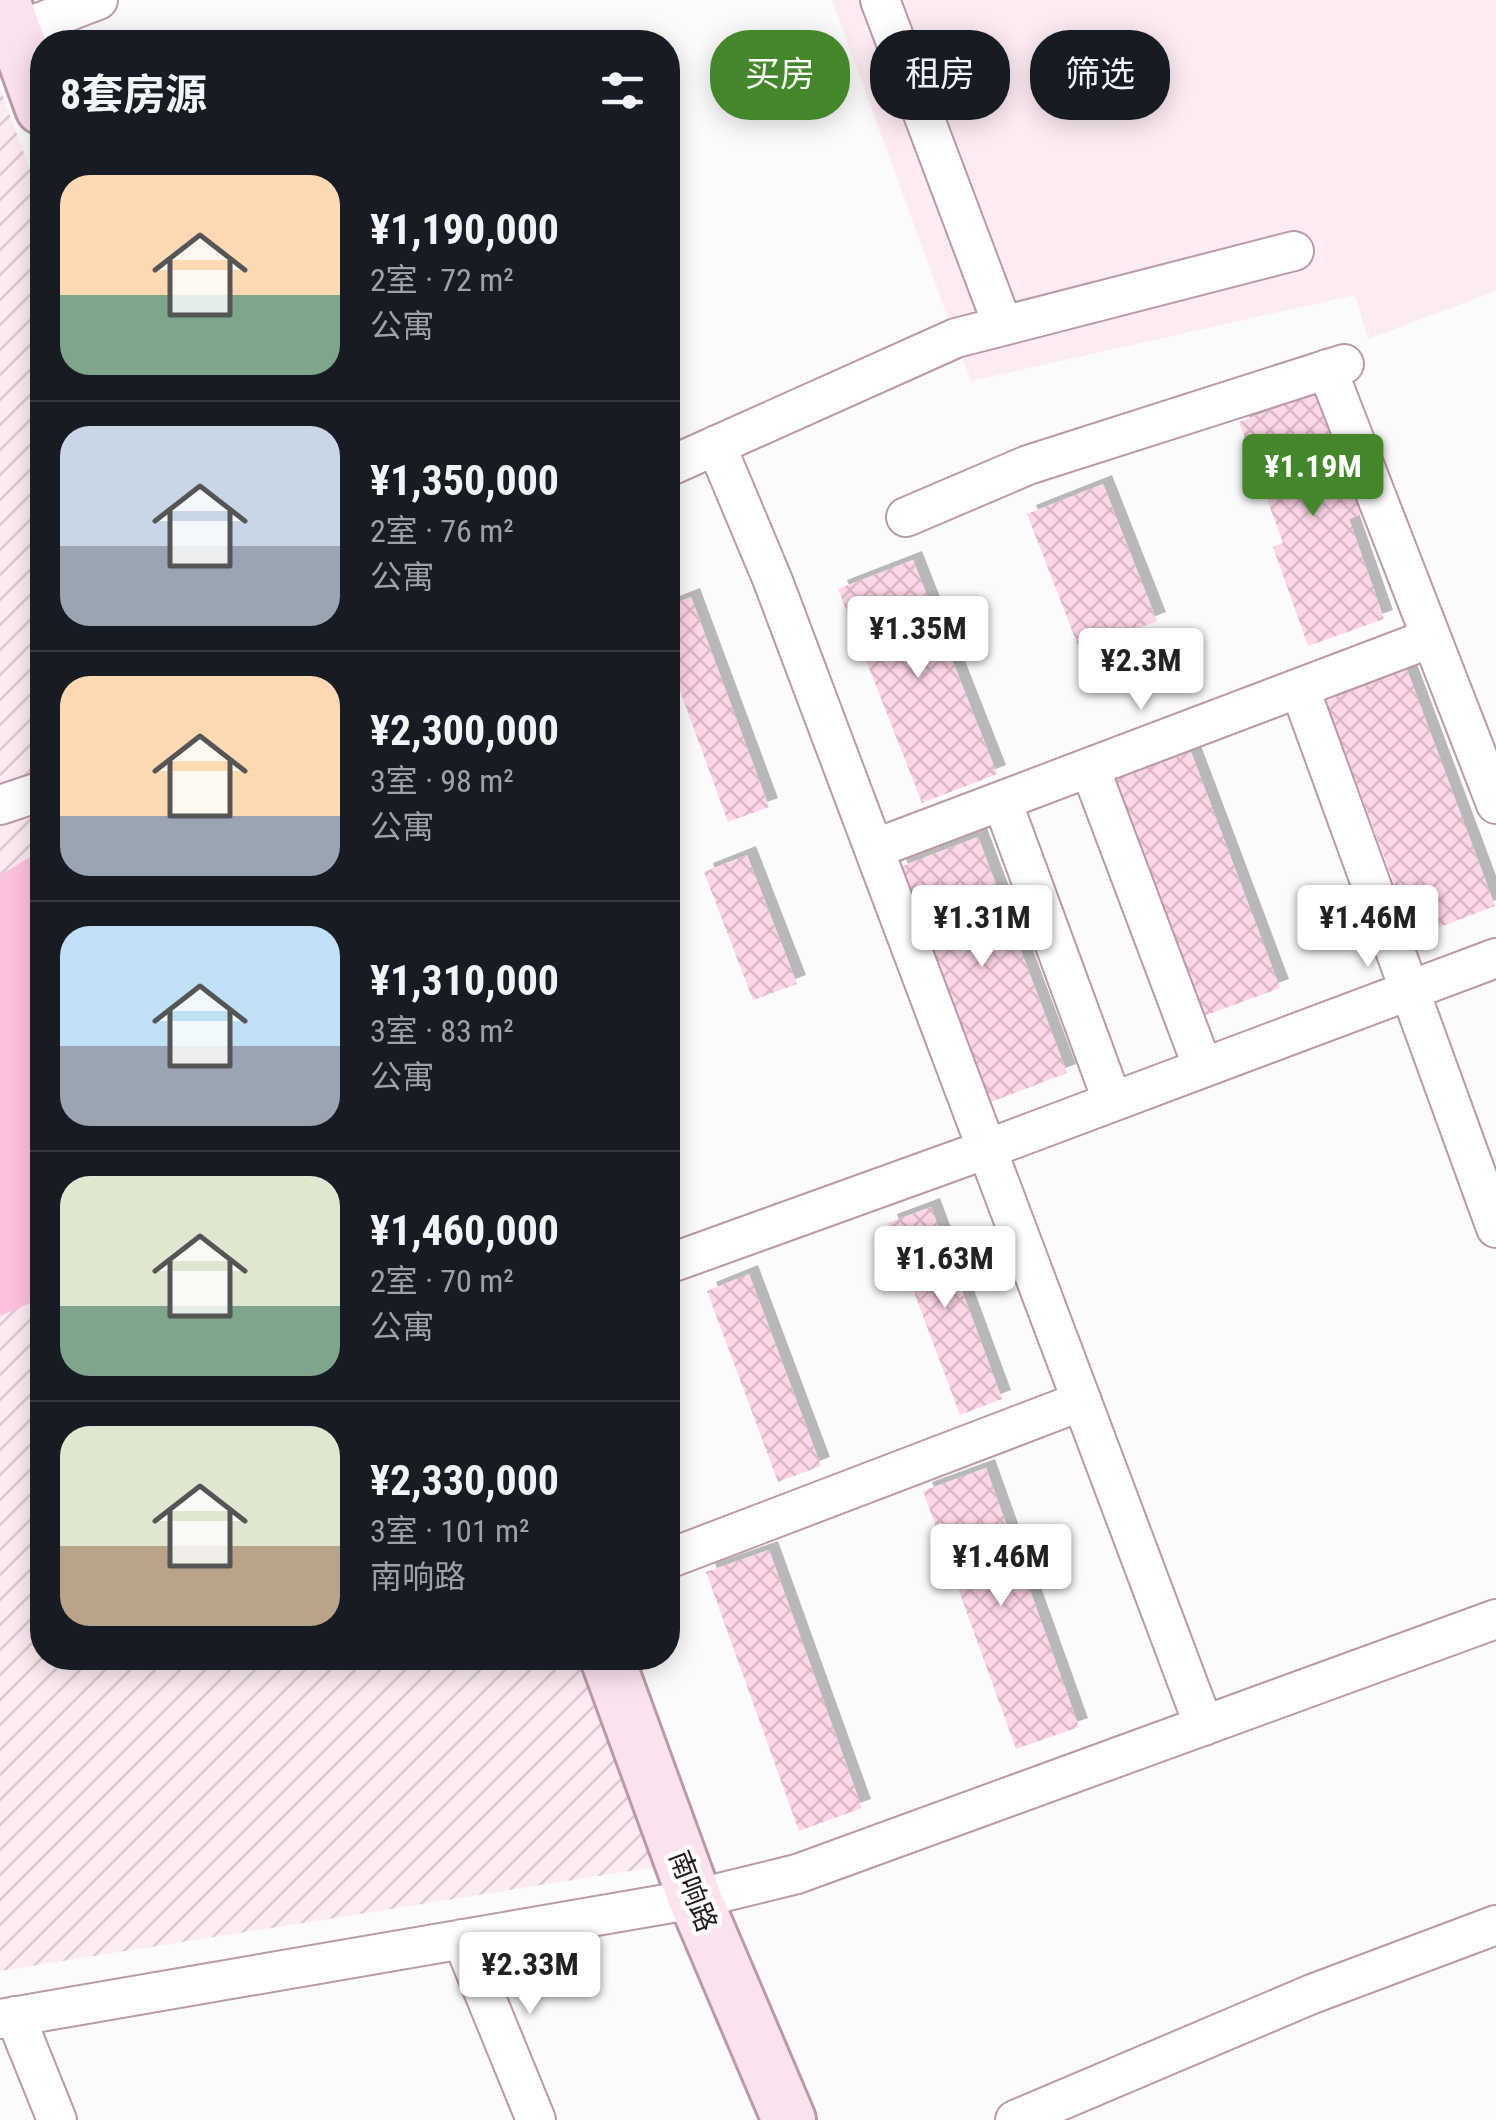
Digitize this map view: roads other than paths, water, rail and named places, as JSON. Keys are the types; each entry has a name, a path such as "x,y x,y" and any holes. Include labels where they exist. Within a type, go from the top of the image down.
{"street":[{"path":"30,75 9,16 98,0"},
{"path":"880,0 1003,326"},
{"path":"680,462 956,338 1294,251"},
{"path":"906,517 1028,466 1336,366 1432,638 1496,804"},
{"path":"716,445 773,581 1204,1726"},
{"path":"874,849 1432,638"},
{"path":"1300,689 1496,1228"},
{"path":"1090,768 1203,1068"},
{"path":"0,805 30,795"},
{"path":"1002,800 1112,1100"},
{"path":"680,1260 987,1150 1496,958"},
{"path":"680,1554 1082,1401"},
{"path":"57,2120 8,2017 695,1899 797,1874 1496,1619"},
{"name":"南响路","path":"611,1670 695,1899 789,2120"},
{"path":"1015,2120 1312,1994 1496,1924"},
{"path":"462,1939 536,2120"}]}
